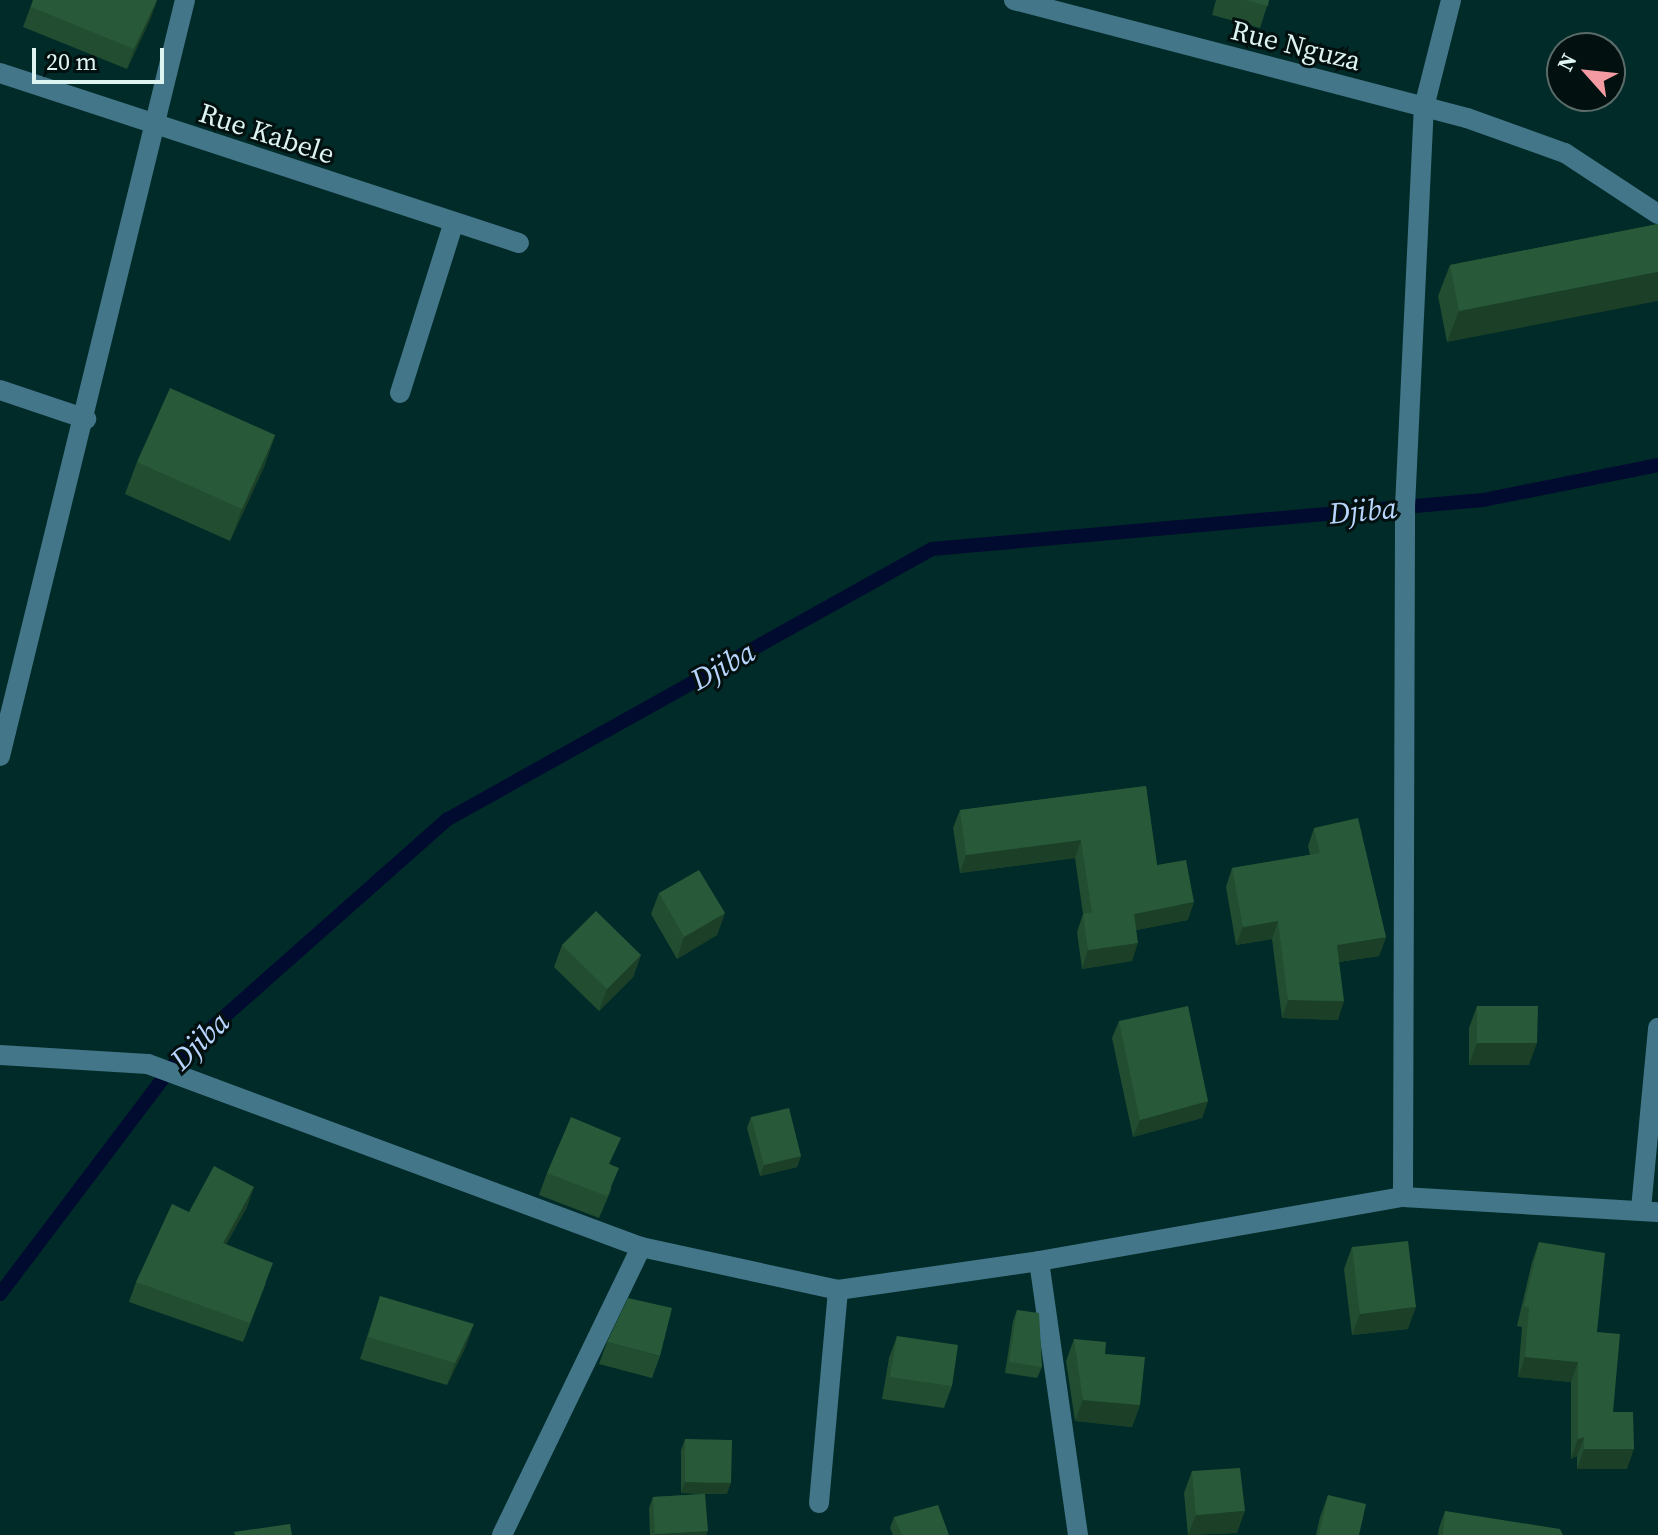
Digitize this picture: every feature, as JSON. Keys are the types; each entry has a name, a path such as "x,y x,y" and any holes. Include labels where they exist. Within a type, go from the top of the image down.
{"street":[{"path":"0,756 4,717 86,419 185,0"},
{"name":"Rue Nguza","path":"1014,0 1085,10 1424,107 1565,153 1658,214"},
{"path":"1403,1197 1405,507 1424,107 1451,0"},
{"name":"Rue Kabele","path":"0,73 153,126 519,243"},
{"path":"400,393 454,222"},
{"path":"0,390 86,419"},
{"path":"0,1055 148,1064 641,1247 838,1290 1039,1261 1403,1197 1650,1210 1658,1028"},
{"path":"502,1535 641,1247"},
{"path":"1039,1261 1078,1535"},
{"path":"819,1503 838,1290"}],"building":[{"path":"33,0 157,0 134,49 31,7"},
{"path":"1246,0 1269,0 1268,6"},
{"path":"1658,224 1658,272 1459,311 1450,265"},
{"path":"170,388 275,435 242,509 137,462"},
{"path":"1146,786 1157,865 1186,860 1194,902 1134,914 1138,943 1088,950 1083,914 1092,912 1081,840 966,855 960,810"},
{"path":"1358,818 1386,937 1337,945 1344,1001 1288,1000 1278,921 1243,927 1232,868 1320,853 1314,828"},
{"path":"699,870 725,913 684,937 659,893"},
{"path":"596,911 641,955 607,989 562,945"},
{"path":"1188,1006 1208,1101 1140,1120 1119,1021"},
{"path":"1477,1006 1538,1006 1537,1043 1477,1043"},
{"path":"789,1108 801,1156 764,1165 751,1117"},
{"path":"571,1117 621,1138 609,1164 619,1168 607,1196 547,1173"},
{"path":"214,1166 254,1187 223,1243 273,1263 250,1323 136,1282 172,1204 189,1212"},
{"path":"1408,1241 1416,1307 1360,1314 1352,1247"},
{"path":"1539,1242 1605,1253 1597,1332 1620,1334 1613,1412 1633,1412 1634,1449 1584,1449 1584,1437 1578,1439 1578,1362 1525,1357 1529,1307 1524,1306"},
{"path":"380,1296 474,1324 455,1363 368,1337"},
{"path":"628,1298 672,1308 660,1356 607,1342"},
{"path":"1017,1310 1039,1313 1042,1367 1009,1362"},
{"path":"897,1336 958,1345 952,1386 890,1377"},
{"path":"1074,1339 1106,1342 1105,1354 1145,1357 1140,1405 1083,1400"},
{"path":"685,1439 732,1440 731,1483 685,1482"},
{"path":"1240,1468 1245,1511 1196,1515 1192,1471"},
{"path":"705,1494 708,1531 655,1534 653,1497"},
{"path":"1328,1495 1366,1504 1359,1535 1319,1535"},
{"path":"938,1505 949,1535 902,1535 894,1517"},
{"path":"1445,1511 1560,1529 1563,1535 1443,1535"},
{"path":"290,1524 292,1535 235,1535 234,1532"}],"waterway":[{"name":"Djiba","path":"0,1294 181,1055 448,819 932,549 1483,500 1658,465"}]}
